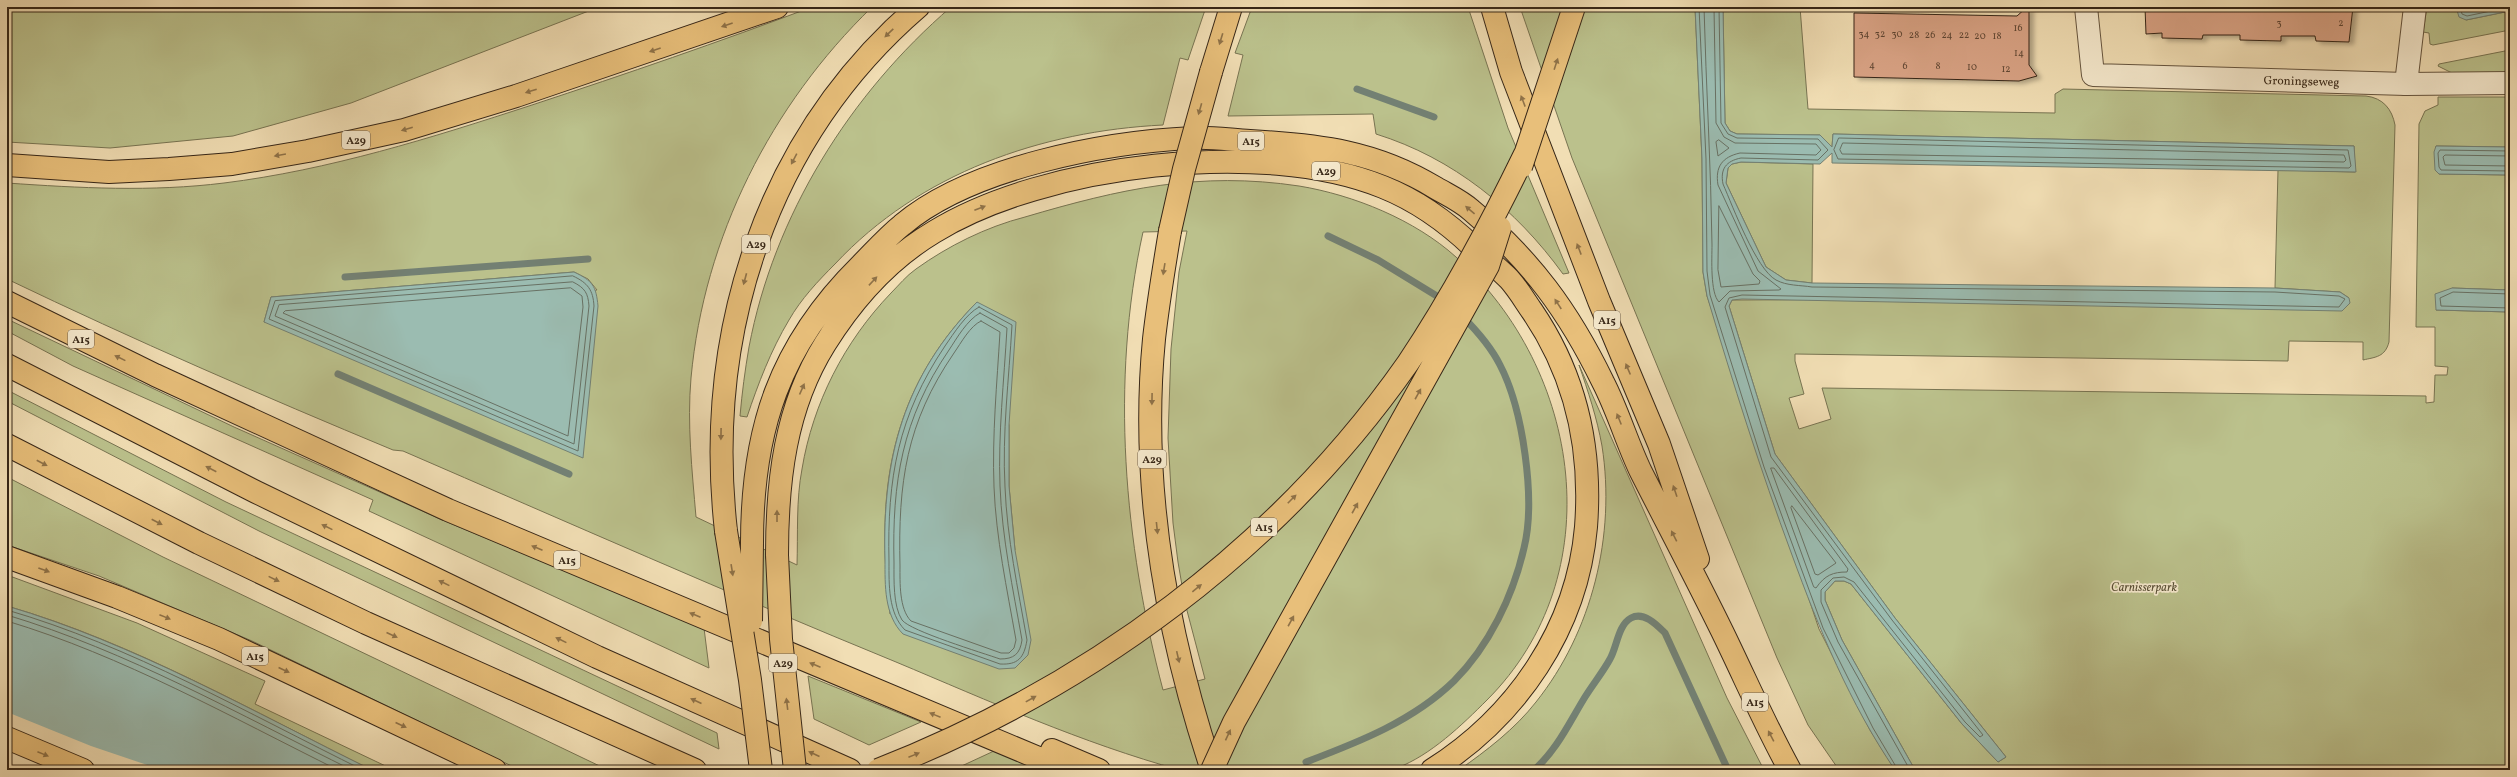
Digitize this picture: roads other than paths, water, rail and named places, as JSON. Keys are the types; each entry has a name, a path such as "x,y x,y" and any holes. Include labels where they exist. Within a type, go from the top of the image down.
{"highway":[{"name":"A29","path":"7,165 109,172 232,164 308,151 404,130 494,103 629,59 777,7"},
{"name":"A29","path":"761,770 750,680 726,531 721,458 723,386 736,315 751,256 772,203 799,150 820,114 870,52 918,7"},
{"name":"A29","path":"1212,770 1186,684 1164,584 1152,459 1154,340 1170,231 1184,168 1231,7"},
{"name":"A15","path":"1492,7 1511,72 1561,202 1659,444 1723,634"},
{"name":"A29","path":"1212,770 1234,722 1488,266 1574,7"},
{"name":"A15","path":"750,680 753,499 760,447 771,404 786,366 804,332 827,300 903,224 950,194 1000,174 1067,154 1138,143 1197,138 1314,145 1364,155 1415,175 1467,207 1525,260 1579,336 1602,379 1639,467 1723,634 1769,731 1790,770"},
{"name":"A15","path":"878,770 999,717 1096,661 1136,634 1197,587 1253,538 1307,485 1348,438 1407,363 1450,297 1484,237 1525,154"},
{"name":"A29","path":"795,770 780,639 777,555 778,503 783,454 795,410 811,370 825,344 867,288 888,267 932,233 972,211 1022,193 1087,176 1146,166 1203,162 1281,165 1332,172 1382,186 1421,206 1441,219 1511,281 1546,331 1571,383 1585,444 1588,498 1583,557 1556,639 1511,704 1462,751 1432,770"},
{"name":"A15","path":"7,302 155,375 448,510 1067,770"},
{"path":"7,365 256,492 597,657 850,770"},
{"path":"7,445 199,543 359,620 695,770"},
{"name":"A15","path":"7,557 117,597 219,639 495,770"},
{"path":"984,734 1046,748 1099,770"},
{"path":"7,738 82,770"}],"street":[{"name":"Groningseweg","path":"2086,7 2093,75 2406,84 2510,83"},
{"path":"2406,84 2415,7"}],"water":[{"path":"1695,7 1723,7 1725,123 1730,131 1737,134 1820,135 1832,147 1833,134 2354,146 2356,172 1832,163 1832,153 1820,164 1741,162 1732,164 1728,168 1726,183 1766,267 1786,280 1812,283 2275,288 2340,292 2349,298 2350,303 2342,311 1732,300 1729,306 1775,454 1895,618 2006,757 1998,762 1962,724 1851,584 1844,581 1835,581 1825,592 1825,600 1842,640 1915,770 1895,770 1864,719 1850,692 1813,611 1780,523 1758,458 1707,296 1703,272 1702,159"},
{"path":"2456,7 2510,7 2510,11 2466,20 2459,17"},
{"path":"2436,146 2510,147 2510,175 2439,174 2435,170 2434,152"},
{"path":"574,272 589,281 595,289 598,306 583,458 264,322 271,297"},
{"path":"2452,288 2510,290 2510,312 2436,310 2435,294"},
{"path":"977,302 1016,322 1009,425 1009,486 1015,550 1031,640 1028,655 1015,668 999,669 903,634 892,618 887,599 885,570 885,523 888,487 902,420 915,389 931,359 952,330"},
{"path":"7,606 54,621 147,659 238,702 372,770 7,770"}],"waterway":[{"path":"1357,89 1434,117"},
{"path":"1328,236 1378,260 1445,301"},
{"path":"345,277 588,259"},
{"path":"1306,762 1346,747 1384,729 1421,708 1438,695 1467,667 1489,636 1513,584 1524,548 1529,505 1528,481 1521,430 1515,405 1500,365 1483,340 1463,317"},
{"path":"338,374 569,474"},
{"path":"1534,770 1556,745 1607,664 1623,626 1627,621 1636,616 1641,616 1650,620 1665,633 1728,770"}],"park label":[{"name":"Carnisserpark","path":"2144,587"}]}
